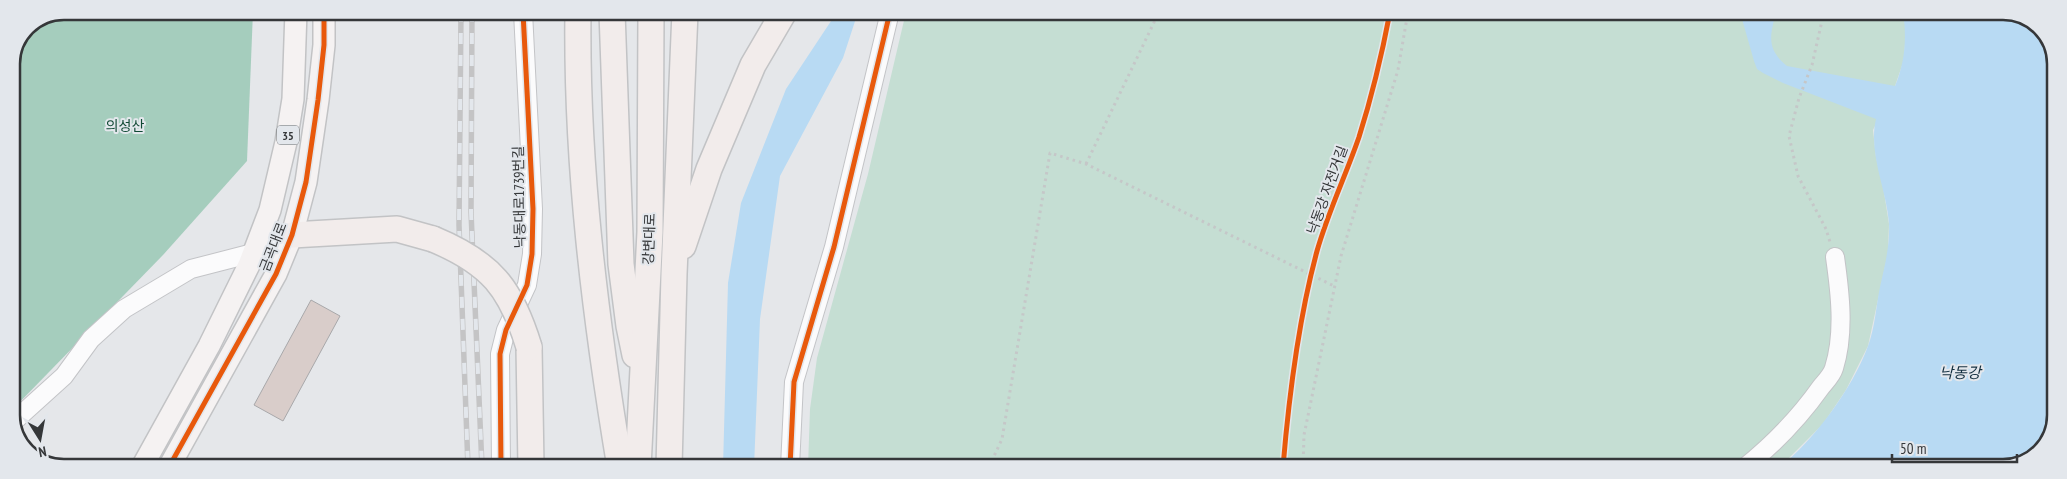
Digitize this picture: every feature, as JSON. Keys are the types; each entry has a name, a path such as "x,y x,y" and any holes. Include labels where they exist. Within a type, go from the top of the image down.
{"highway":[{"path":"578,20 581,138 588,238 598,321 619,459"},
{"path":"612,20 622,264 628,326 642,388"},
{"name":"강변대로","path":"638,459 650,232 651,20"},
{"name":"강변대로","path":"669,459 674,274 685,20"},
{"path":"674,274 713,160 753,65 779,20"},
{"path":"292,235 397,229 433,239 466,254 494,276 514,306 521,320 529,346 531,459"}],"main road":[{"name":"금곡대로","path":"146,459 209,346 253,254 270,210 286,142 293,99 296,20"},
{"name":"금곡대로","path":"173,459 276,274 292,235 306,182 318,100 324,45 324,20"}],"street":[{"name":"낙동대로1739번길","path":"501,459 500,354 506,330 527,285 532,254 533,209 523,20"},
{"path":"790,459 794,382 834,247 888,20"},
{"path":"20,416 64,376 91,339 124,310 191,269 253,254 292,235"},
{"path":"1756,459 1767,450 1802,414 1834,370 1839,348 1840,291 1835,257"}],"path":[{"path":"1086,164 1155,20"},
{"path":"1303,459 1304,435 1341,256 1398,70 1407,20"},
{"path":"1822,20 1812,65 1799,98 1788,136 1798,176 1826,229 1835,257"},
{"path":"993,459 1002,439 1050,153 1086,164 1334,286"},
{"path":"1309,284 1313,267"}],"green space":[{"name":"의성산","path":"64,20 253,20 247,161 163,255 20,402 20,64 23,47 27,40 47,23"},
{"path":"904,20 1904,20 1906,29 1904,60 1895,86 1873,130 1876,157 1889,224 1888,253 1868,346 1846,390 1823,424 1788,459 808,459 810,409 817,358 868,174"}],"water":[{"path":"832,20 855,20 843,58 780,176 760,319 754,459 723,459 728,283 741,203 786,89"},
{"name":"낙동강","path":"1742,20 1774,20 1771,42 1780,60 1787,66 1895,86 1904,50 1904,20 2012,21 2030,29 2040,40 2044,47 2047,61 2047,415 2044,432 2030,450 2009,459 1790,459 1806,443 1831,412 1861,362 1874,324 1887,255 1889,223 1874,145 1876,119 1783,83 1757,69"}],"building":[{"path":"311,300 340,316 283,421 254,405"}],"railway":[{"path":"461,20 459,225 468,459"},
{"path":"472,20 471,212 482,459"}],"cycle path":[{"path":"173,459 276,274 292,235 306,182 318,100 324,45 324,20"},
{"path":"501,459 500,354 506,330 527,285 532,254 533,209 523,20"},
{"path":"790,459 794,382 834,247 888,20"},
{"name":"낙동강 자전거길","path":"1284,459 1295,358 1310,277 1321,236 1364,122 1388,20"}]}
